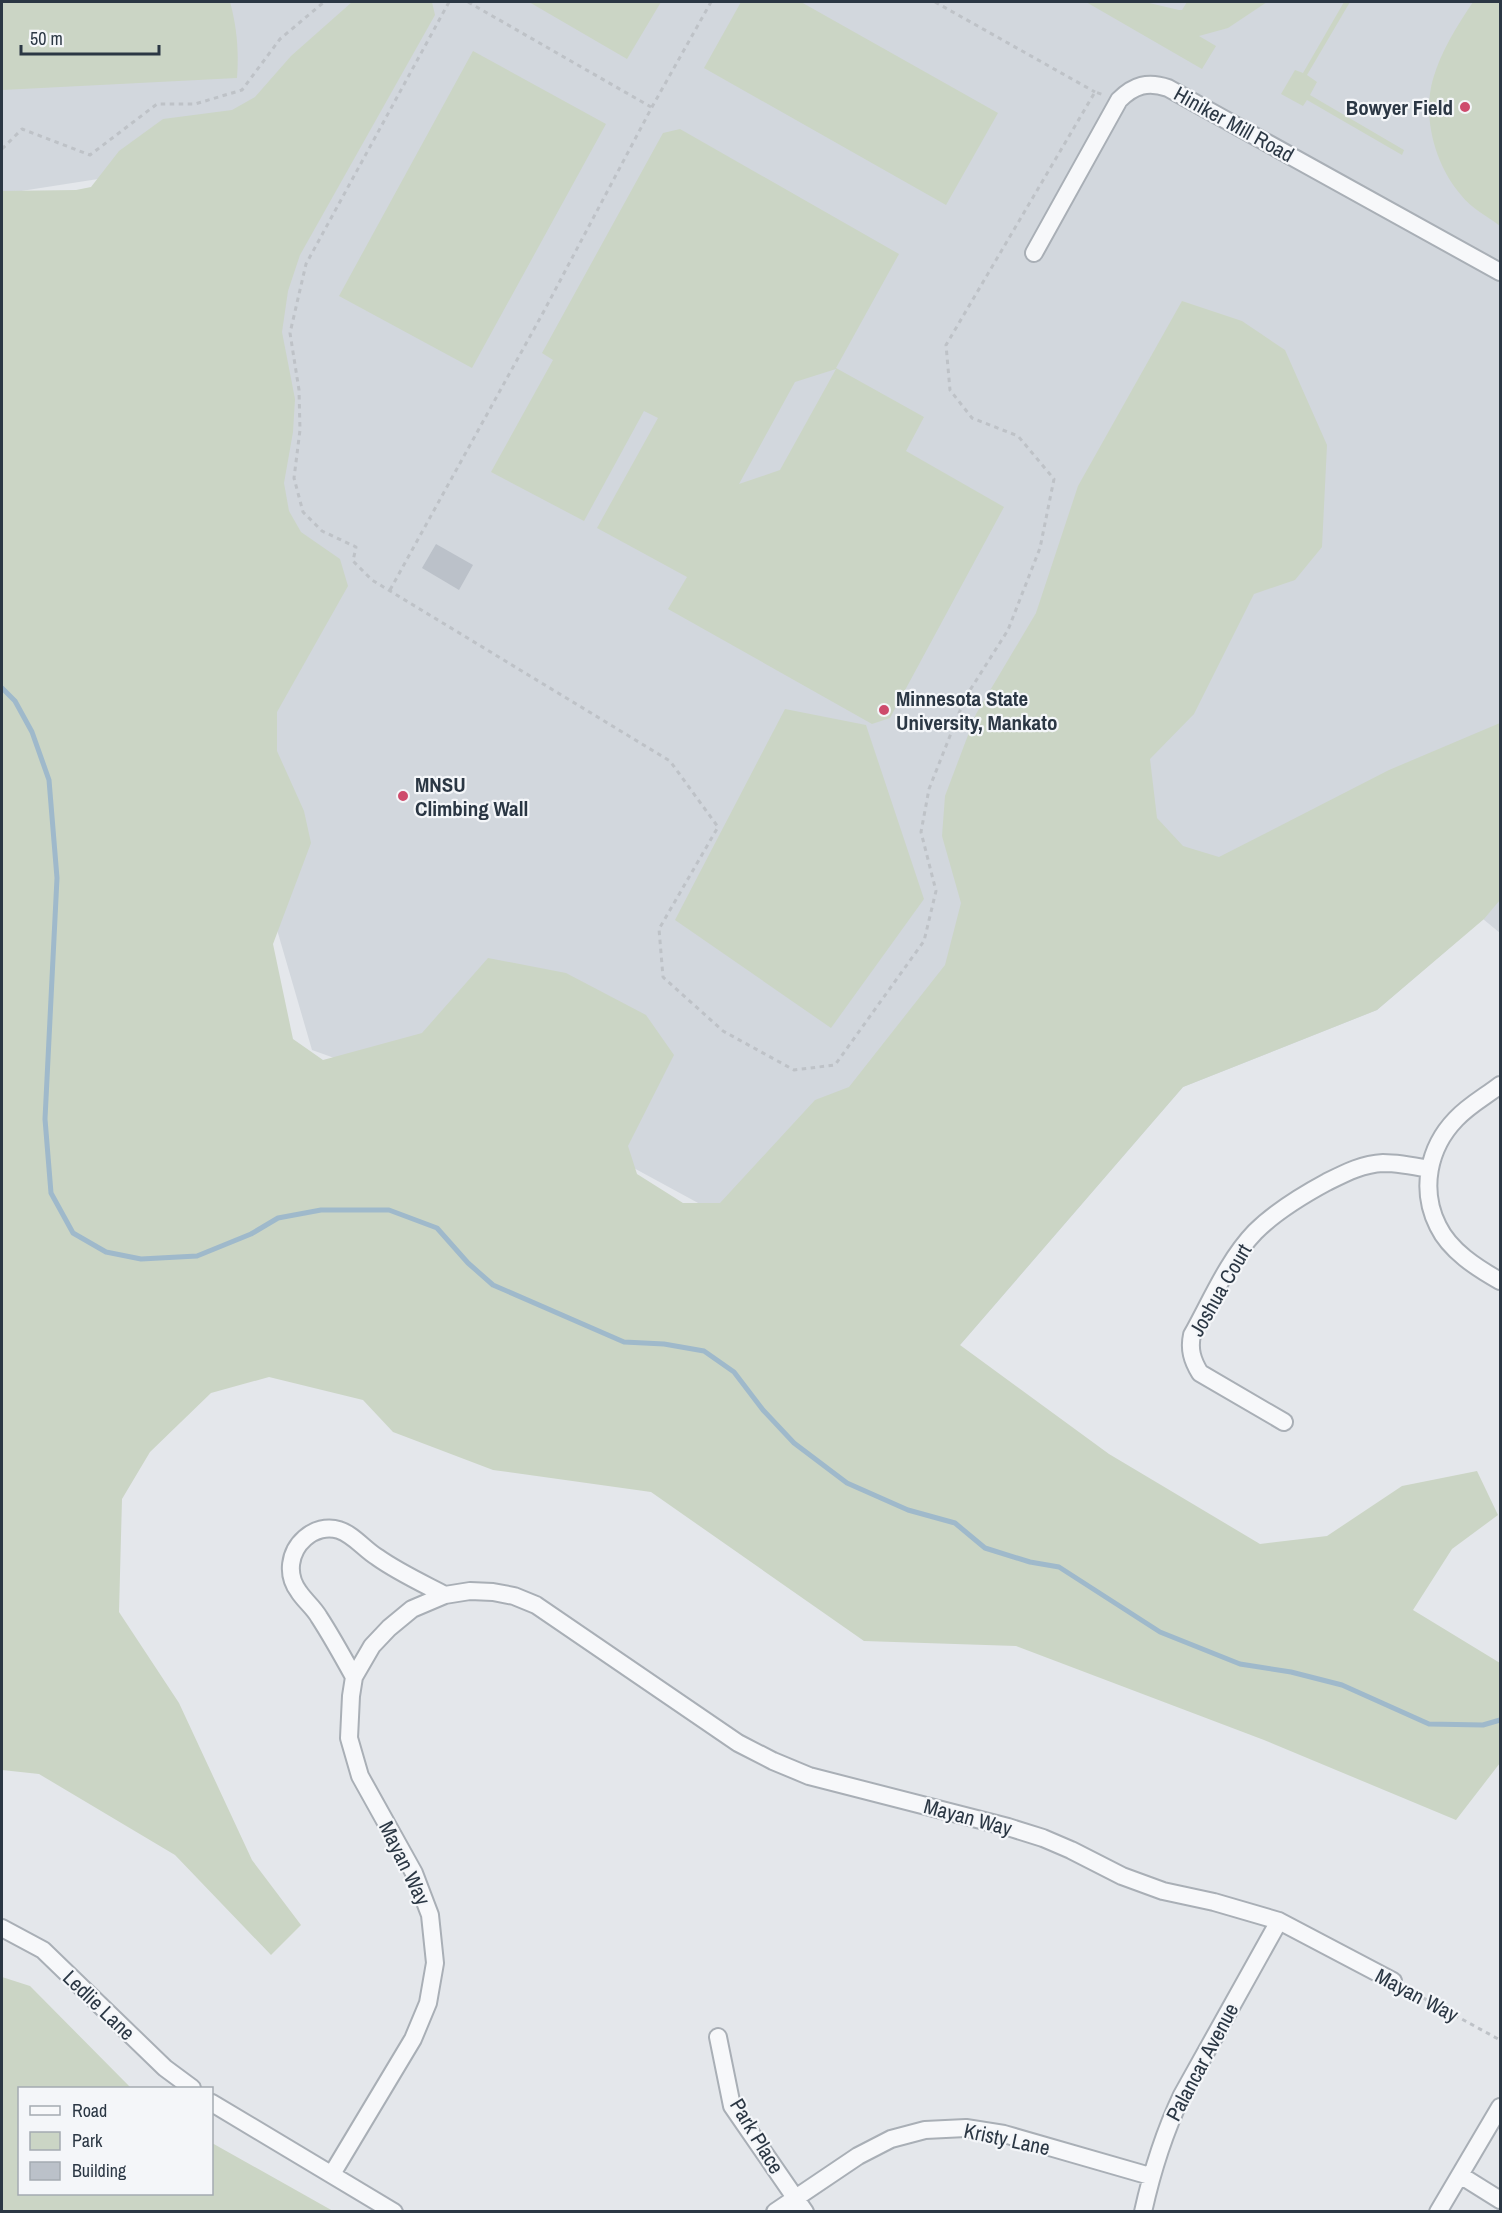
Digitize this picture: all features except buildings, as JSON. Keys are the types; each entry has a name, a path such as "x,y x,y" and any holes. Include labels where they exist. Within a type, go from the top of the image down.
{"street":[{"name":"Hiniker Mill Road","path":"1034,253 1119,100 1134,87 1156,83 1500,272"},
{"path":"1500,1085 1455,1120 1435,1150 1429,1169 1428,1185 1438,1227 1459,1252 1474,1265 1500,1281"},
{"name":"Joshua Court","path":"1284,1422 1200,1373 1194,1363 1190,1343 1192,1335 1234,1259 1253,1234 1270,1218 1308,1192 1344,1173 1382,1163 1429,1169"},
{"path":"354,1677 318,1615 298,1591 292,1578 290,1567 299,1544 311,1533 324,1529 339,1530 352,1536 374,1556 445,1595"},
{"name":"Mayan Way","path":"332,2174 413,2039 428,2003 435,1963 430,1915 414,1873 360,1776 349,1738 354,1677 372,1646 389,1628 412,1609 445,1595 470,1591 493,1592 514,1596 536,1605 738,1743 809,1776 1043,1838 1122,1876 1163,1891 1214,1902 1279,1921 1393,1981"},
{"name":"Palancar Avenue","path":"1143,2211 1150,2176 1168,2123 1279,1921"},
{"name":"Ledlie Lane","path":"2,1928 43,1950 165,2068 191,2087"},
{"name":"Park Place","path":"718,2037 732,2106 800,2205"},
{"path":"213,2104 394,2211"},
{"path":"1438,2211 1500,2107"},
{"name":"Kristy Lane","path":"775,2211 800,2205 858,2156 891,2139 925,2130 966,2128 1004,2134 1150,2176"},
{"path":"1460,2175 1500,2200"}],"path":[{"path":"2,149 22,129 90,155 157,104 195,104 242,90 280,39 324,2"},
{"path":"449,2 306,264 290,333 298,390 300,430 294,478 303,512 322,531 356,547 353,561 372,580 670,761 718,827 659,929 663,977 723,1031 794,1070 835,1065 924,941 936,891 921,832 929,789 964,698 1008,630 1040,548 1054,480 1018,436 972,418 950,390 945,345 1095,92"},
{"path":"468,2 652,107"},
{"path":"389,590 544,311 652,107 711,2"},
{"path":"935,2 1095,92 1119,100"},
{"name":"Mayan Way","path":"1393,1981 1500,2040"}],"shaded area":[{"name":"Minnesota State University, Mankato","path":"2,2 1500,2 1500,933 1483,919 1377,1010 1183,1087 960,1345 619,1160 312,1050 264,885 194,164 2,194"}],"green space":[{"path":"2,2 230,2 237,40 237,78 2,90"},
{"path":"352,2 432,2 435,15 300,255 288,291 282,332 295,399 293,432 284,483 289,511 301,532 340,559 348,586 277,712 277,751 304,811 311,843 273,944 293,1039 323,1060 422,1033 488,958 566,973 646,1015 674,1055 628,1146 637,1174 683,1203 720,1203 815,1100 849,1087 945,965 961,903 942,836 945,796 976,714 1036,613 1078,486 1182,301 1242,321 1285,350 1327,445 1322,547 1295,580 1254,594 1194,714 1150,759 1157,818 1183,846 1219,857 1389,770 1500,723 1500,900 1484,919 1377,1010 1183,1087 960,1345 1109,1454 1260,1544 1327,1536 1402,1486 1477,1471 1498,1515 1452,1549 1413,1610 1500,1663 1500,1763 1456,1820 1264,1740 1016,1646 864,1641 651,1492 493,1470 393,1432 363,1400 269,1377 211,1393 150,1452 122,1499 119,1612 179,1703 252,1860 301,1925 271,1955 175,1855 39,1774 2,1770 2,191 76,190 91,187 119,151 163,119 232,110 255,97 291,56"},
{"path":"529,2 661,2 627,59"},
{"path":"741,2 801,2 998,113 946,205 704,68"},
{"path":"1086,2 1145,2 1182,10 1187,2 1267,2 1228,28 1199,36 1216,46 1202,69"},
{"path":"1344,2 1350,2 1307,75 1317,82 1310,95 1404,150 1402,155 1307,100 1303,106 1281,94 1295,70 1303,73"},
{"name":"Bowyer Field","path":"1473,2 1500,2 1500,226 1469,204 1452,183 1438,155 1430,124 1430,94 1436,69 1450,39"},
{"path":"473,51 606,124 472,368 339,296"},
{"path":"680,129 899,254 836,368 924,417 906,451 1004,507 890,718 872,724 668,609 687,577 597,528 658,418 644,411 584,521 491,472 553,360 542,353 663,133","holes":["836,369 780,470 739,484 795,382"]},
{"path":"785,709 866,725 924,899 831,1028 675,920"},
{"path":"2,1977 30,1986 130,2087 18,2087 18,2195 213,2195 213,2144 333,2211 2,2211"}],"waterway":[{"path":"2,688 15,701 32,732 49,780 57,878 45,1119 51,1193 73,1233 106,1252 141,1259 197,1256 251,1234 278,1218 321,1210 389,1210 437,1228 468,1263 493,1285 624,1342 664,1344 704,1351 734,1372 763,1410 794,1443 847,1483 908,1510 955,1523 985,1548 1030,1562 1059,1567 1160,1632 1240,1664 1291,1672 1342,1685 1429,1724 1483,1725 1500,1720"}],"place":[{"name":"Bowyer Field","path":"1465,107"},
{"name":"Minnesota State University, Mankato","path":"884,710"},
{"name":"MNSU Climbing Wall","path":"403,796"}]}
